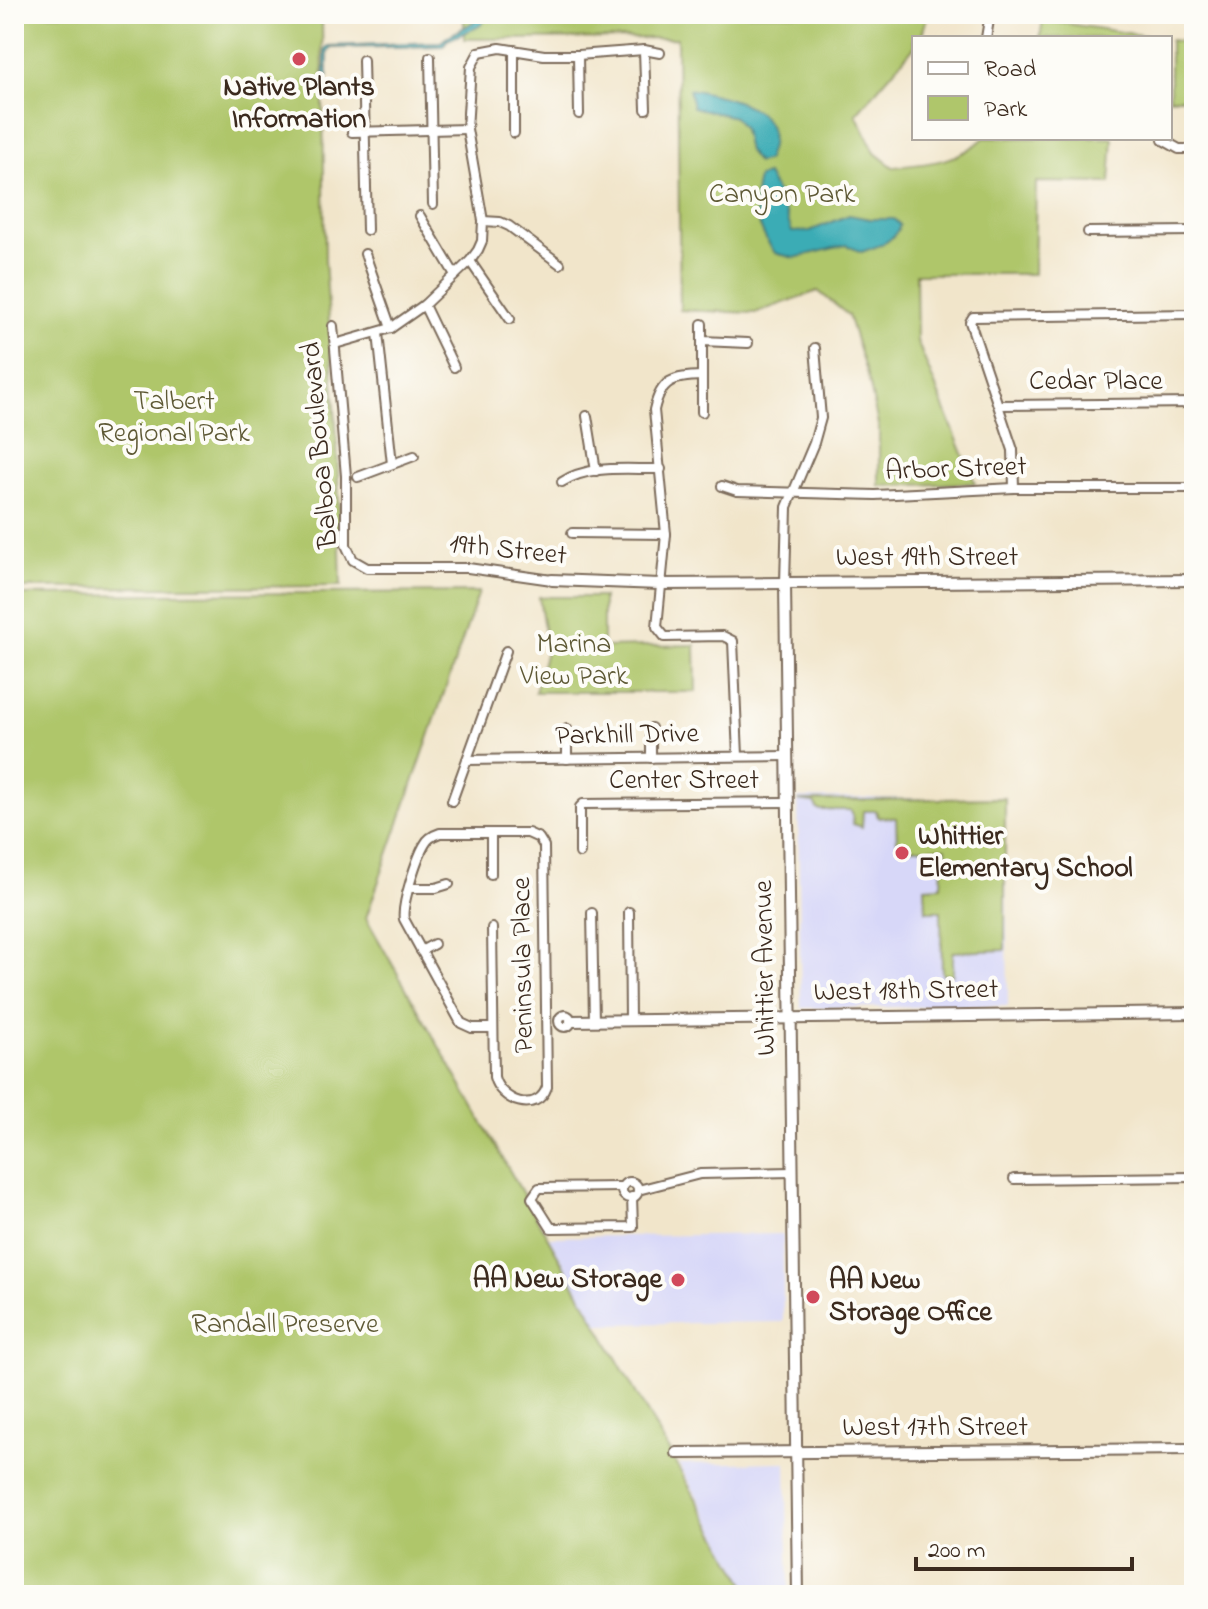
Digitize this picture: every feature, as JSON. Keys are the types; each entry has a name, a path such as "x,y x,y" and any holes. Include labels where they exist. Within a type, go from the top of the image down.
{"street":[{"path":"986,36 990,14"},
{"path":"335,344 391,328 424,305 470,261 482,241 483,221 467,129 471,67 479,52 487,49 544,55 644,50 660,53"},
{"path":"514,50 514,133"},
{"path":"644,50 646,109"},
{"path":"578,55 579,114"},
{"path":"430,57 433,204"},
{"path":"363,60 367,230"},
{"path":"352,132 467,129"},
{"path":"1163,140 1179,149 1194,149"},
{"path":"420,216 455,275"},
{"path":"483,221 509,226 560,264"},
{"path":"1088,232 1194,231"},
{"path":"365,254 391,328"},
{"path":"470,261 510,319"},
{"path":"424,305 454,367"},
{"path":"1014,488 1013,450 970,322 973,317 1194,314"},
{"path":"702,324 702,412"},
{"name":"Balboa Boulevard","path":"333,326 346,476 346,545 353,560"},
{"path":"378,333 392,464"},
{"path":"702,341 748,343"},
{"name":"Whittier Avenue","path":"798,1595 785,523 791,492 814,443 821,418 815,348"},
{"path":"702,376 677,377 668,382 657,396 654,410 666,534 657,627 665,637 723,636 733,641 738,756"},
{"name":"Cedar Place","path":"999,405 1194,403"},
{"path":"587,416 596,471"},
{"path":"358,477 414,456"},
{"path":"562,482 575,474 596,471 661,469"},
{"name":"Arbor Street","path":"722,486 737,491 875,495 1014,488 1194,488"},
{"path":"572,533 666,534"},
{"name":"19th Street","path":"353,560 367,568 468,568 552,580 660,584"},
{"name":"West 19th Street","path":"660,584 1194,580"},
{"path":"452,801 506,651"},
{"path":"651,728 651,758"},
{"path":"567,729 567,759"},
{"name":"Parkhill Drive","path":"467,760 787,756"},
{"name":"Center Street","path":"580,853 580,807 583,804 788,802"},
{"path":"491,874 491,833 440,833 425,844 402,913 461,1023 472,1028 493,1028 492,928"},
{"name":"Peninsula Place","path":"491,833 528,833 539,838 544,846 547,1087 545,1094 535,1101 515,1101 502,1094 494,1077 493,1028"},
{"path":"409,888 436,888 449,884"},
{"path":"629,912 630,1020"},
{"path":"592,913 594,1021"},
{"path":"421,951 434,944"},
{"name":"West 18th Street","path":"547,1014 565,1021 594,1021 1194,1013"},
{"name":"West 18th Street","path":"547,1028 565,1021"},
{"path":"635,1193 700,1174 793,1172"},
{"path":"1014,1179 1194,1177"},
{"path":"632,1182 635,1193 633,1227 551,1228 532,1198 539,1188 622,1187 632,1182"},
{"name":"West 17th Street","path":"677,1453 1194,1449"}],"shaded area":[{"name":"Whittier Elementary School","path":"798,798 1005,798 1008,1006 801,1008"},
{"name":"AA New Storage","path":"783,1234 783,1322 598,1324 549,1237"},
{"path":"786,1462 789,1595 752,1595 679,1464"}],"green space":[{"name":"Talbert Regional Park","path":"14,14 322,14 325,260 337,440 341,586 14,588"},
{"name":"Canyon Park","path":"464,14 928,14 922,36 912,36 912,49 856,114 875,153 893,167 953,157 982,140 1113,140 1110,183 1036,182 1034,274 916,274 917,341 975,483 879,486 879,430 870,385 848,315 818,291 755,313 680,310 677,38 464,39"},
{"path":"1043,20 1147,36 1040,36"},
{"path":"1172,40 1194,43 1194,98 1172,98"},
{"name":"Randall Preserve","path":"479,592 366,918 751,1595 14,1595 14,595"},
{"name":"Marina View Park","path":"539,597 603,597 603,647 695,645 696,692 535,692 547,647"},
{"path":"1005,798 1005,950 953,952 953,975 942,974 941,911 926,911 925,887 941,886 942,864 947,864 946,848 903,848 904,842 897,842 896,818 878,817 876,811 863,811 862,827 853,824 850,810 818,810 814,803 798,801"}],"water":[{"path":"483,14 491,14 478,27 447,40 443,46 331,48 328,52 328,77 325,76 325,49 328,46 441,42"},
{"path":"689,89 737,101 763,116 770,128 771,142 766,161 757,163 748,151 743,129 734,117 693,107"},
{"path":"767,175 782,202 792,232 810,231 849,215 894,219 900,225 889,240 861,252 846,245 794,258 775,253 760,226 756,207 758,177"}],"place":[{"name":"Native Plants Information","path":"299,59"},
{"name":"Whittier Elementary School","path":"902,853"},
{"name":"AA New Storage","path":"678,1280"},
{"name":"AA New Storage Office","path":"813,1297"}]}
